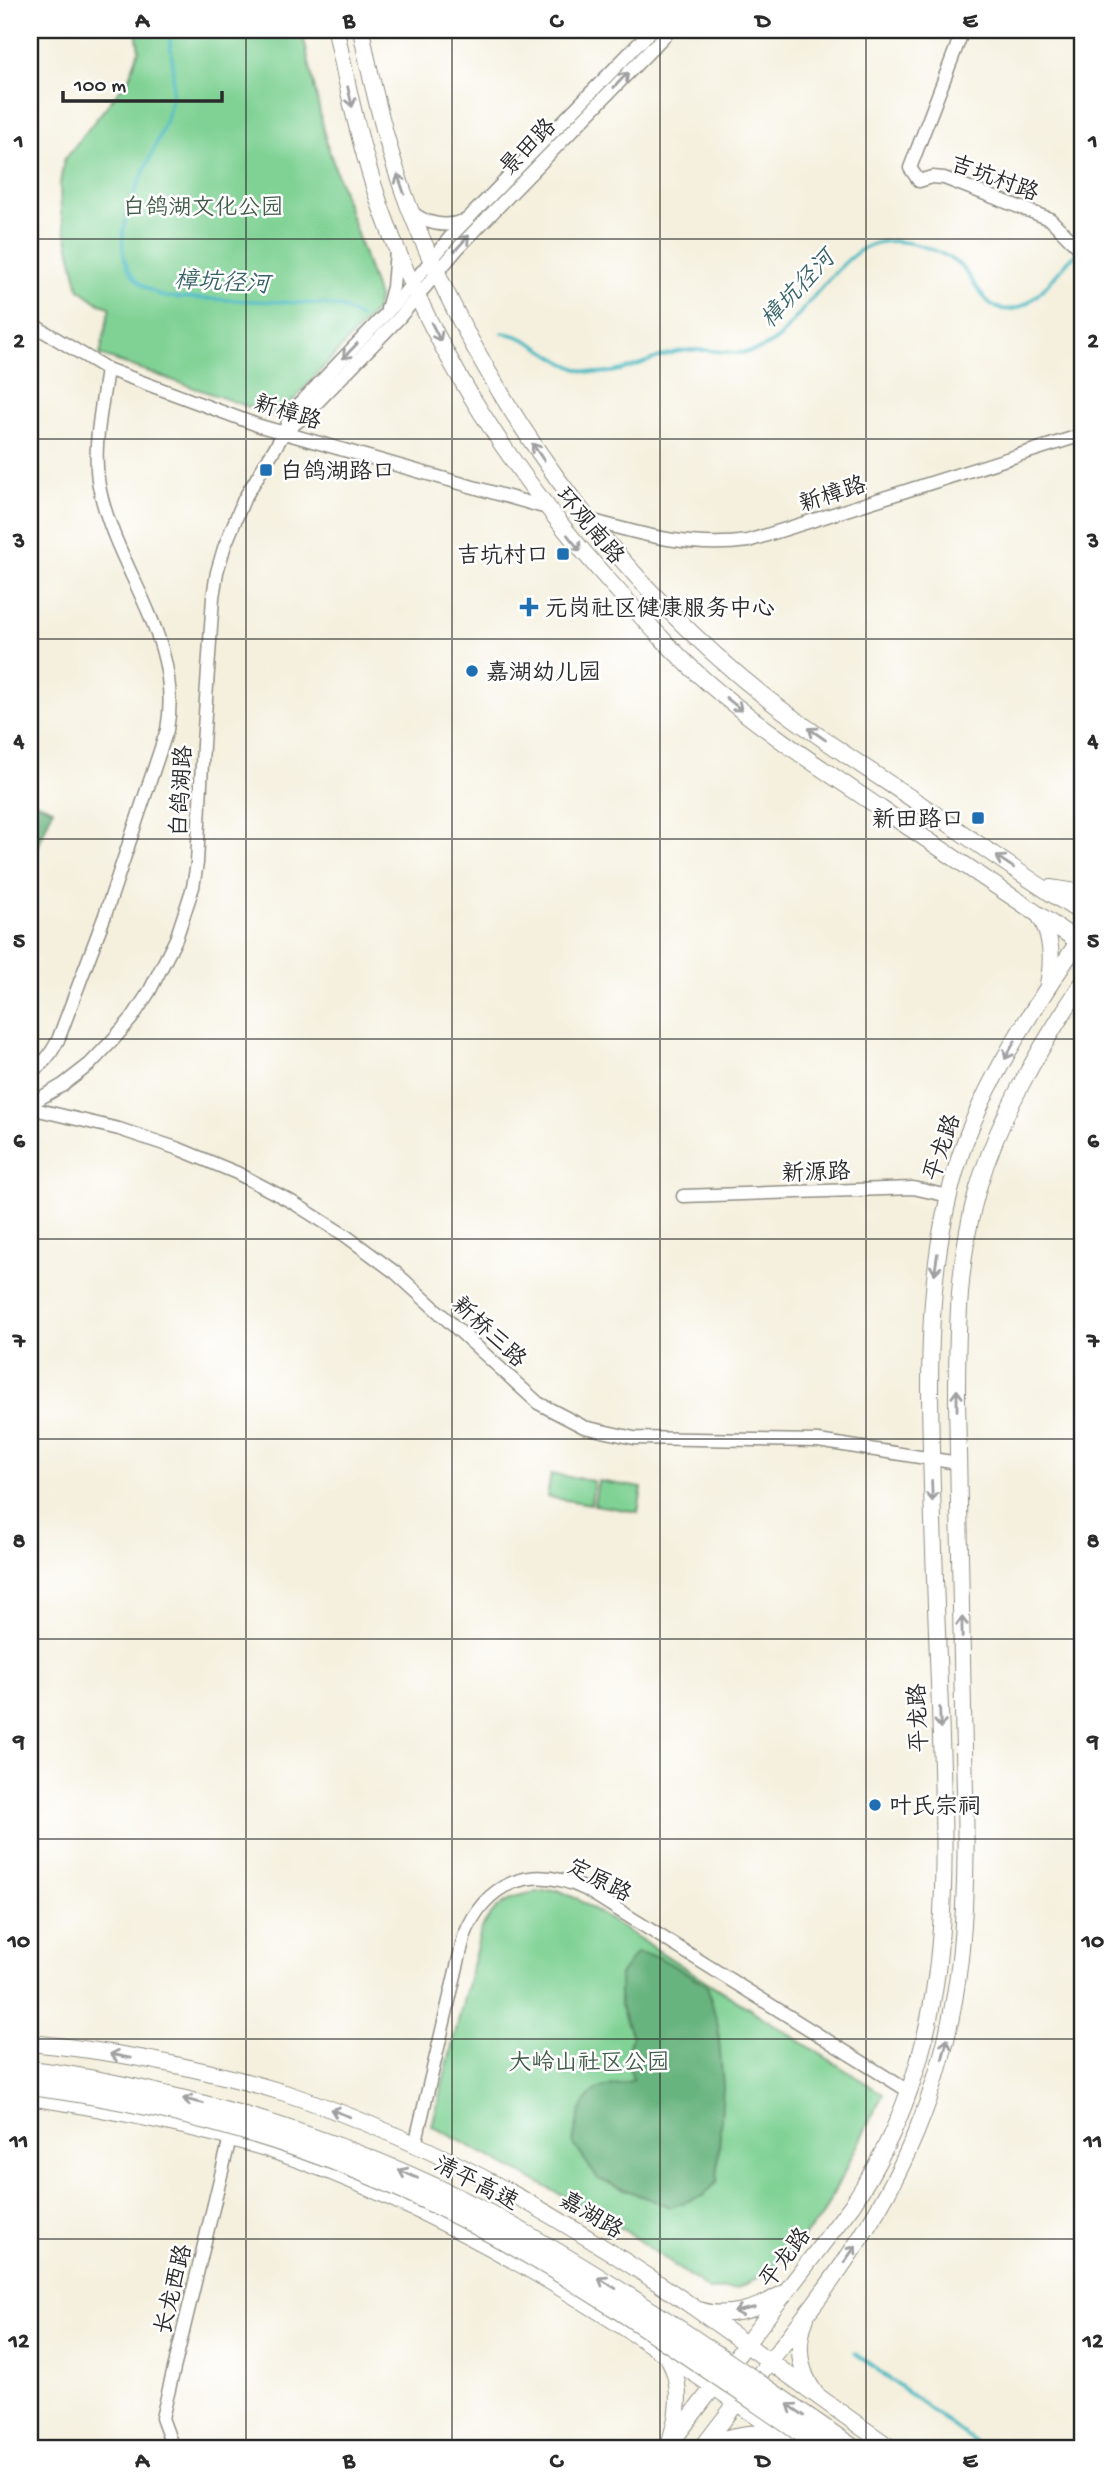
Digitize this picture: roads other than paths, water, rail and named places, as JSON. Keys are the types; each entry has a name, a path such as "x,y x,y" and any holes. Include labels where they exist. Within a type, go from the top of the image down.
{"highway":[{"name":"清平高速","path":"30,2070 116,2084 253,2117 321,2139 412,2176 497,2219 612,2286 853,2448"},
{"name":"清平高速","path":"30,2086 119,2101 224,2124 307,2151 397,2187 490,2233 593,2293 823,2448"}],"main road":[{"name":"环观南路","path":"336,30 364,154 395,244 415,289 482,416 547,508 586,557 651,628 710,684 787,745 1081,940"},
{"name":"环观南路","path":"361,30 380,116 410,210 435,265 509,408 549,468 590,520 664,604 768,699 1082,914"},
{"path":"1036,882 1063,891 1082,893"},
{"path":"1040,915 1050,952 1050,972 1045,992"},
{"name":"平龙路","path":"669,2448 870,2178 910,2092 933,2000 942,1935 945,1875 931,1459 932,1294 949,1196 977,1113 1020,1032 1081,940"},
{"name":"平龙路","path":"704,2448 861,2238 901,2167 935,2082 954,2008 967,1888 958,1463 958,1323 961,1278 978,1189 1005,1118 1032,1065 1082,984"},
{"path":"1063,1014 1082,998"},
{"name":"嘉湖路","path":"30,2043 101,2052 255,2085 332,2110 415,2145 489,2181 635,2268 891,2448"},
{"path":"30,2097 79,2104 230,2138 354,2182 451,2226 532,2271 666,2353 802,2448"},
{"path":"692,2307 717,2314 740,2312 769,2302 790,2286"},
{"path":"809,2309 800,2342 800,2360 806,2381 818,2398"},
{"path":"666,2353 676,2374 678,2400 669,2448"},
{"path":"704,2448 720,2440 745,2435 767,2434 788,2438"}],"street":[{"name":"景田路","path":"415,289 468,219 652,30"},
{"name":"景田路","path":"435,265 459,247 670,30"},
{"name":"吉坑村路","path":"963,30 910,168 919,181 944,177 1050,219 1082,251"},
{"path":"410,210 430,222 447,224 468,219"},
{"path":"382,318 388,308 393,287 395,244"},
{"name":"白鸽湖路","path":"30,1106 90,1063 112,1041 132,1018 149,992 176,939 193,887 197,863 217,572 228,535 244,499 284,433 291,413 382,318 415,289"},
{"name":"白鸽湖路","path":"284,433 301,419 415,289"},
{"name":"新樟路","path":"30,323 107,369 284,433 547,508"},
{"path":"30,1072 51,1054 58,1040 105,915 167,730 171,709 170,679 162,647 106,511 99,486 98,442 107,369"},
{"name":"新樟路","path":"590,520 678,542 713,545 748,541 1082,435"},
{"name":"新桥三路","path":"30,1106 119,1129 179,1149 237,1173 292,1202 346,1236 396,1273 538,1403 584,1427 634,1438 818,1441 958,1463"},
{"name":"新源路","path":"683,1196 914,1188 949,1196"},
{"name":"定原路","path":"415,2145 470,1921 479,1907 498,1891 520,1880 537,1877 553,1878 585,1889 910,2092"},
{"name":"长龙西路","path":"173,2448 162,2418 230,2138"}],"waterway":[{"name":"樟坑径河","path":"168,30 173,70 169,110 137,186 123,239 126,262 139,282 165,297 322,304 343,308 360,318"},
{"name":"樟坑径河","path":"503,333 524,339 573,367 597,373 609,372 682,351 744,353 767,346 780,337 846,262 868,246 878,243 902,242 938,252 958,264 989,303 1006,310 1017,308 1031,300 1079,253"},
{"path":"855,2353 983,2448"}],"place":[{"name":"白鸽湖路口","path":"266,470"},
{"name":"吉坑村口","path":"563,554"},
{"name":"元岗社区健康服务中心","path":"529,607"},
{"name":"嘉湖幼儿园","path":"472,671"},
{"name":"新田路口","path":"978,818"},
{"name":"叶氏宗祠","path":"875,1805"}],"park label":[{"name":"白鸽湖文化公园","path":"203,206"},
{"name":"大岭山社区公园","path":"589,2061"}]}
